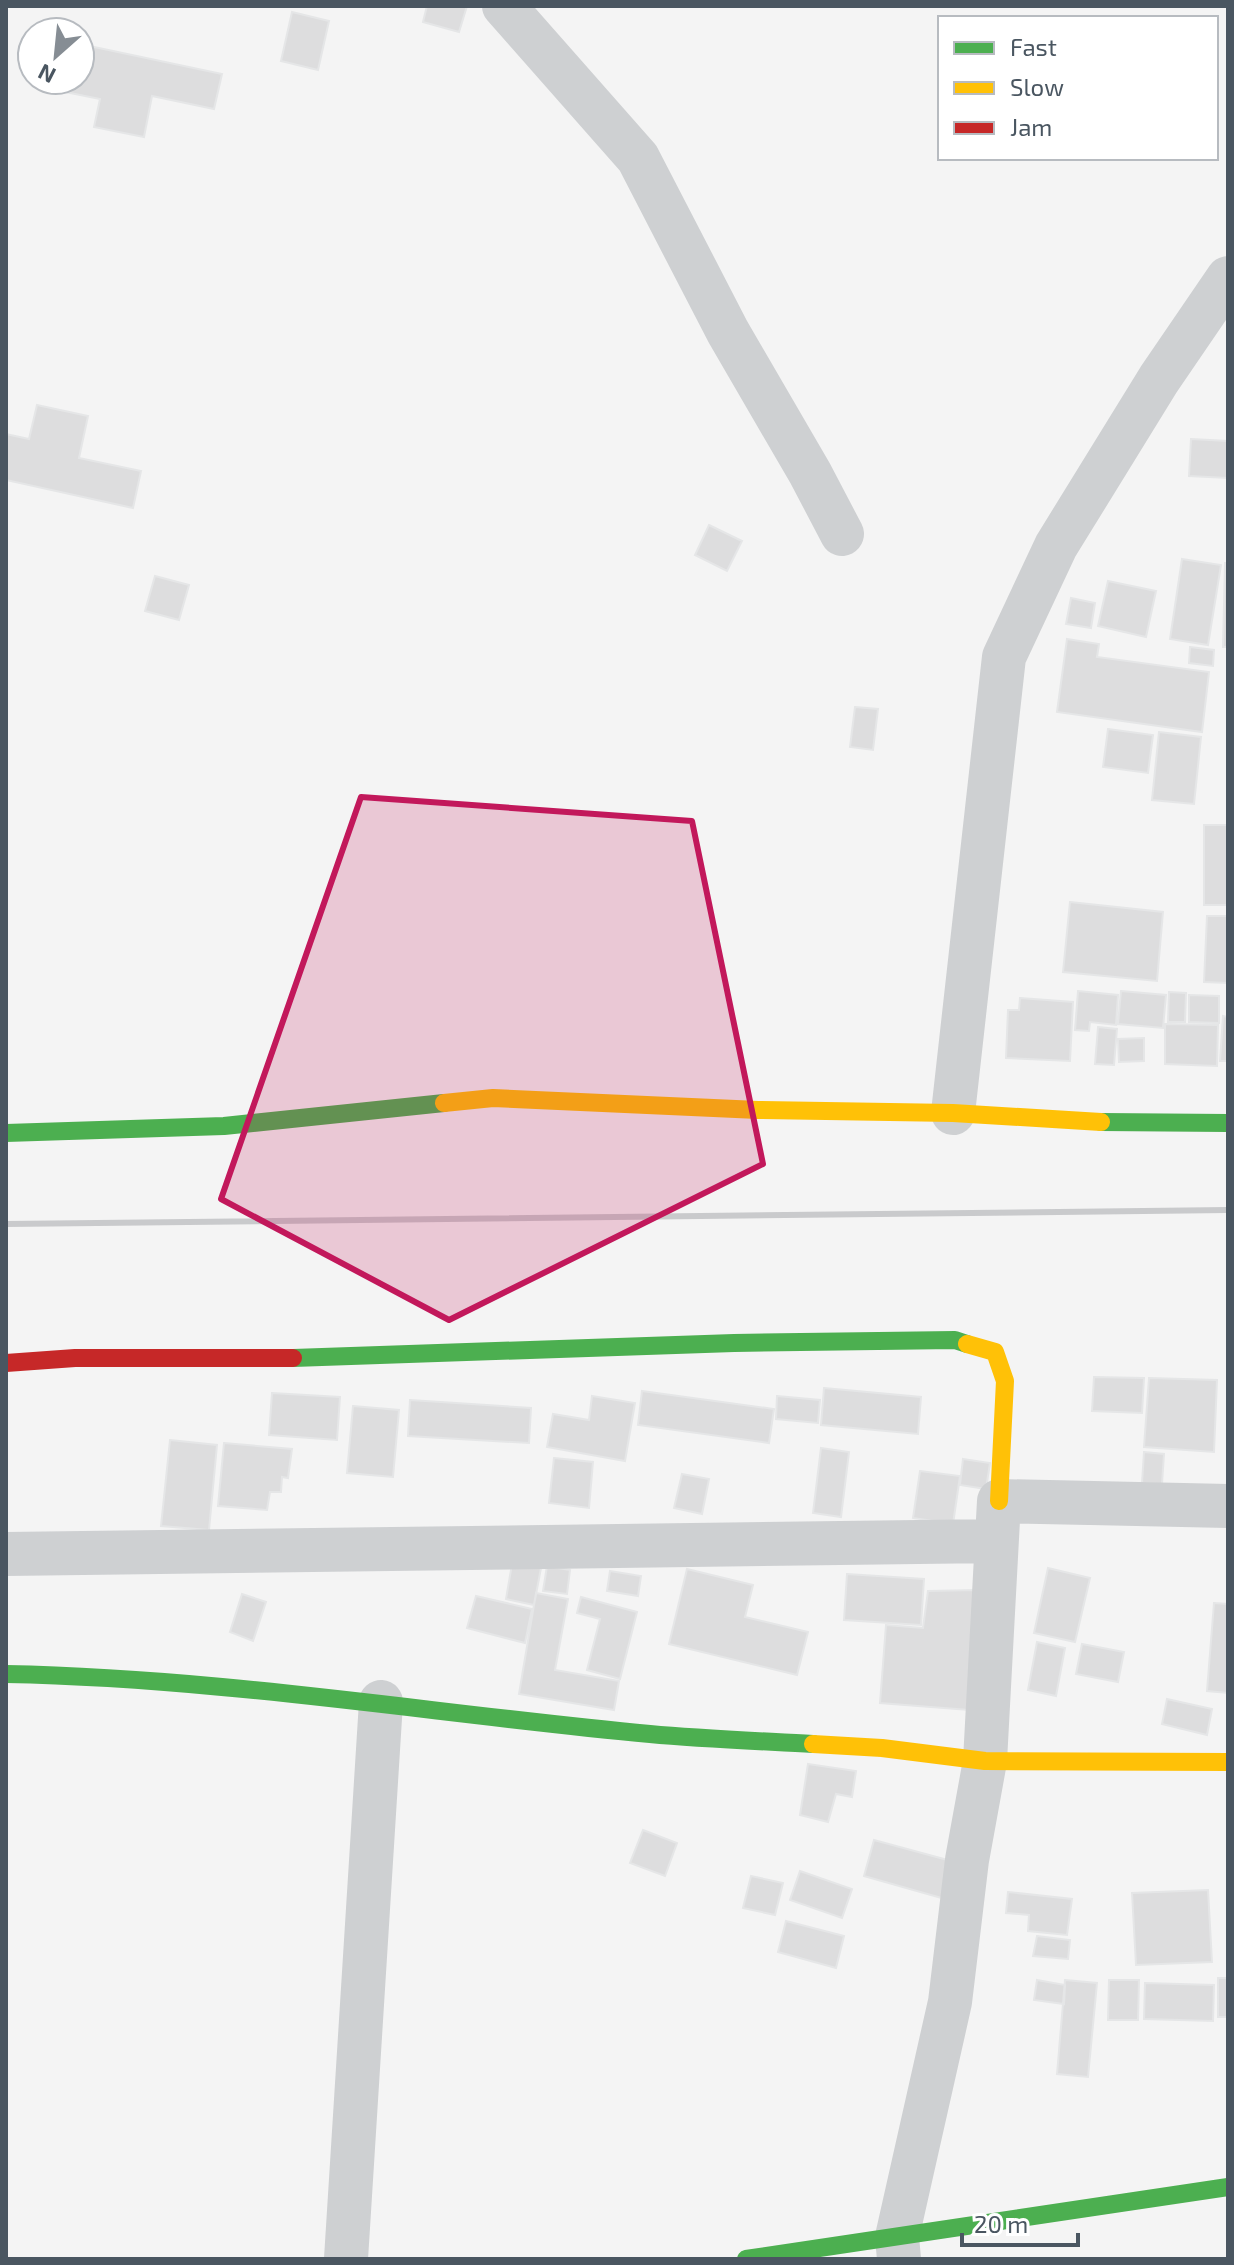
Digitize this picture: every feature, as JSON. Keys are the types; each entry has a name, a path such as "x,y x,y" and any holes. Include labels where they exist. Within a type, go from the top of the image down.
{"street":[{"path":"504,6 638,158 728,332 842,534"},
{"path":"953,1113 1004,657 1056,546 1159,379 1228,278"},
{"path":"6,1133 224,1126 493,1098 758,1110 953,1113 1116,1123 1228,1123"},
{"path":"6,1363 75,1358 313,1358 734,1343 955,1340 995,1352 1005,1381 985,1761 967,1860 950,2002 898,2248"},
{"path":"6,1554 998,1521 1228,1506"},
{"path":"6,1674 67,1675 381,1702 651,1734 882,1748 985,1761 1228,1762"},
{"path":"346,2259 381,1702"},
{"path":"746,2259 898,2248 1228,2187"}],"highlighted area":[{"path":"361,797 692,821 763,1164 449,1320 221,1199"}],"building":[{"path":"427,6 467,6 459,32 423,22"},
{"path":"292,12 329,21 318,70 281,61"},
{"path":"96,47 222,74 214,109 152,96 144,137 94,127 100,99 85,96 96,96"},
{"path":"37,405 88,416 79,458 141,471 133,508 6,480 6,434 29,439"},
{"path":"1191,439 1228,441 1228,478 1189,476"},
{"path":"709,525 742,541 727,571 695,555"},
{"path":"1182,559 1221,565 1208,645 1170,639"},
{"path":"1225,563 1228,563 1228,647 1223,647"},
{"path":"155,576 189,585 179,620 145,611"},
{"path":"1108,581 1156,591 1146,637 1098,626"},
{"path":"1071,598 1095,603 1091,628 1066,624"},
{"path":"1067,639 1099,644 1097,657 1209,672 1202,732 1057,712"},
{"path":"1190,647 1214,650 1213,666 1189,663"},
{"path":"855,707 878,709 873,750 850,747"},
{"path":"1108,729 1153,735 1148,773 1103,767"},
{"path":"1159,732 1201,737 1194,804 1152,800"},
{"path":"1204,825 1228,825 1228,905 1204,905"},
{"path":"1070,902 1163,912 1157,981 1063,972"},
{"path":"1207,916 1228,916 1228,983 1204,982"},
{"path":"1078,991 1118,995 1116,1025 1090,1022 1089,1031 1075,1030"},
{"path":"1121,991 1166,995 1163,1028 1118,1024"},
{"path":"1169,992 1186,993 1185,1022 1168,1022"},
{"path":"1189,995 1219,996 1219,1023 1189,1022"},
{"path":"1020,998 1073,1002 1070,1061 1006,1058 1008,1010 1019,1010"},
{"path":"1223,1016 1228,1017 1228,1061 1220,1061"},
{"path":"1165,1024 1218,1025 1217,1066 1165,1064"},
{"path":"1098,1027 1117,1029 1114,1065 1095,1064"},
{"path":"1144,1038 1144,1061 1119,1062 1118,1039"},
{"path":"1094,1377 1144,1378 1142,1413 1092,1411"},
{"path":"1149,1378 1217,1380 1214,1452 1144,1447"},
{"path":"824,1388 921,1397 918,1434 821,1425"},
{"path":"642,1391 774,1409 769,1443 638,1425"},
{"path":"272,1393 340,1397 337,1440 269,1435"},
{"path":"592,1396 635,1403 625,1461 547,1447 553,1414 589,1420"},
{"path":"777,1396 820,1400 818,1423 776,1419"},
{"path":"410,1400 531,1408 529,1443 408,1436"},
{"path":"353,1406 399,1410 393,1477 347,1473"},
{"path":"170,1440 217,1445 209,1530 161,1526"},
{"path":"224,1443 292,1449 288,1478 282,1477 281,1492 270,1492 267,1510 218,1506"},
{"path":"821,1448 849,1452 841,1517 813,1513"},
{"path":"1144,1452 1164,1454 1162,1484 1142,1483"},
{"path":"554,1458 593,1462 589,1508 549,1503"},
{"path":"963,1459 990,1463 986,1489 960,1485"},
{"path":"920,1471 960,1476 953,1524 913,1518"},
{"path":"682,1474 709,1479 702,1514 674,1508"},
{"path":"512,1564 541,1568 534,1605 506,1599"},
{"path":"547,1566 570,1570 567,1594 543,1591"},
{"path":"1048,1568 1090,1578 1075,1642 1034,1633"},
{"path":"687,1569 753,1585 745,1617 808,1632 797,1675 669,1644"},
{"path":"610,1571 641,1576 638,1596 607,1591"},
{"path":"847,1574 924,1579 921,1625 844,1620"},
{"path":"976,1590 969,1710 880,1703 886,1625 923,1628 928,1591"},
{"path":"536,1593 568,1599 555,1670 619,1681 614,1710 519,1694"},
{"path":"242,1594 266,1602 253,1641 230,1632"},
{"path":"476,1596 532,1609 525,1643 467,1628"},
{"path":"581,1597 637,1612 620,1679 587,1670 600,1619 577,1613"},
{"path":"1214,1603 1228,1604 1228,1693 1207,1691"},
{"path":"1037,1642 1065,1648 1056,1696 1028,1690"},
{"path":"1082,1644 1124,1652 1118,1682 1076,1674"},
{"path":"1167,1699 1212,1709 1207,1735 1162,1724"},
{"path":"808,1764 856,1771 852,1797 836,1794 828,1822 800,1815"},
{"path":"643,1830 677,1843 665,1876 630,1863"},
{"path":"874,1840 955,1862 945,1899 864,1876"},
{"path":"800,1871 852,1889 842,1918 790,1900"},
{"path":"751,1876 783,1883 775,1915 743,1908"},
{"path":"1208,1890 1212,1962 1136,1965 1132,1893"},
{"path":"1008,1892 1072,1899 1067,1935 1028,1931 1029,1915 1006,1913"},
{"path":"786,1921 844,1936 836,1968 778,1952"},
{"path":"1037,1936 1070,1940 1068,1959 1033,1956"},
{"path":"1218,1978 1228,1978 1228,2017 1218,2017"},
{"path":"1037,1980 1065,1985 1064,2004 1034,2000"},
{"path":"1065,1980 1097,1983 1088,2077 1057,2074"},
{"path":"1109,1980 1139,1980 1138,2020 1108,2020"},
{"path":"1145,1983 1214,1985 1213,2021 1144,2019"}],"railway":[{"path":"6,1224 1228,1210"}],"traffic: fast":[{"path":"6,1133 224,1126 444,1103"},
{"path":"1101,1122 1228,1123"},
{"path":"293,1358 734,1343 955,1340 967,1344"},
{"path":"6,1674 168,1682 650,1734 813,1744"},
{"path":"746,2259 1228,2187"}],"traffic: slow":[{"path":"444,1103 493,1098 758,1110 953,1113 1101,1122"},
{"path":"967,1344 995,1352 1005,1381 999,1501"},
{"path":"813,1744 882,1748 985,1761 1228,1762"}],"traffic: jam":[{"path":"6,1363 75,1358 293,1358"}]}
